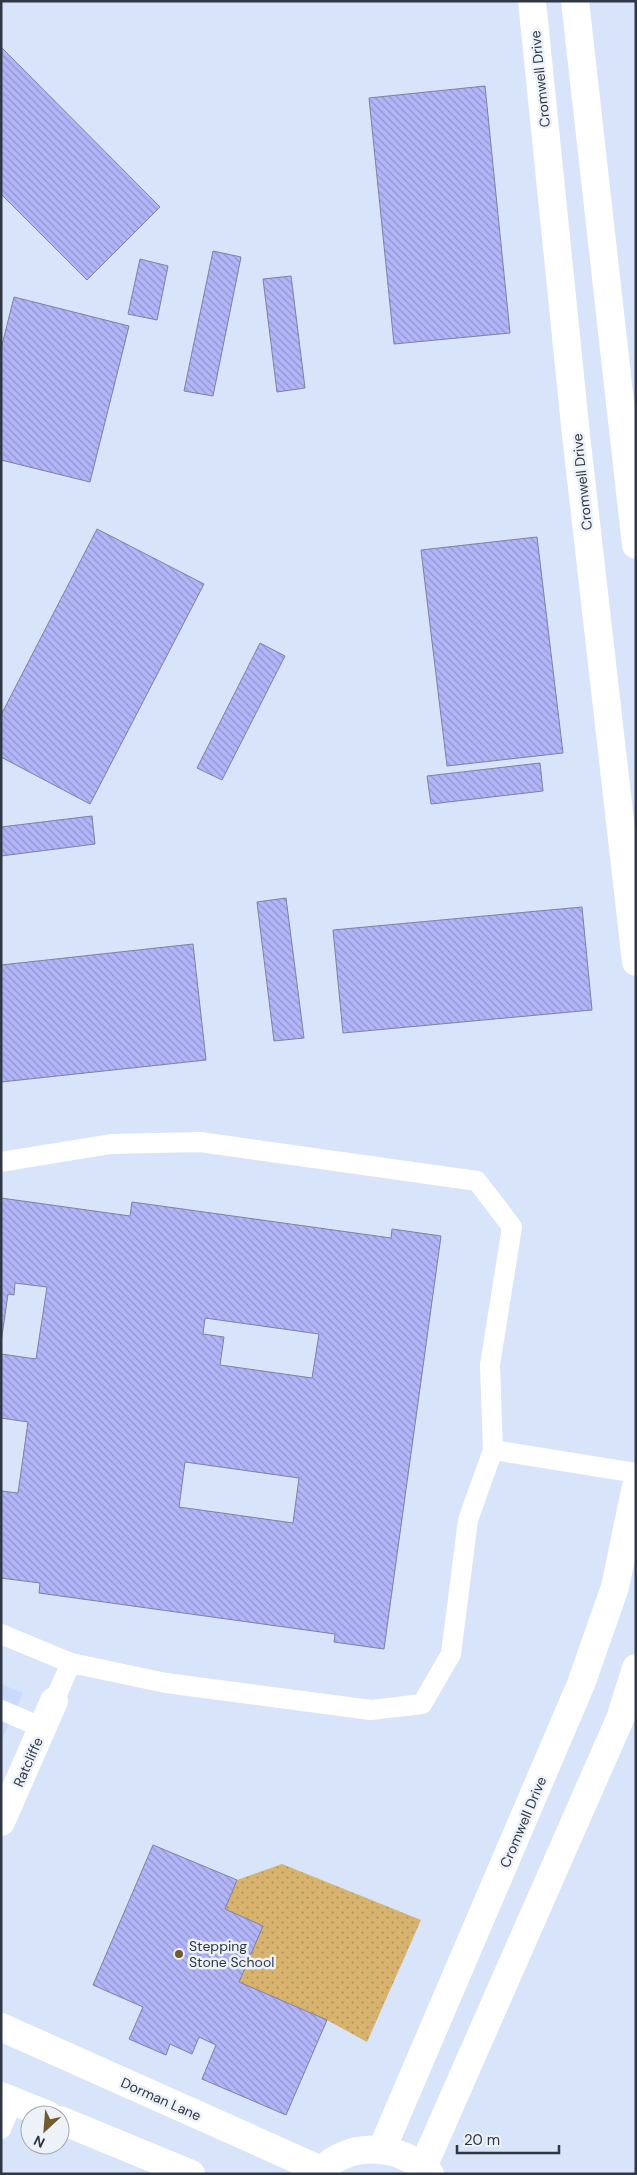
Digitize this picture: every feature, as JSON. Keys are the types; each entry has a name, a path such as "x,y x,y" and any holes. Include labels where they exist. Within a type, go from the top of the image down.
{"street":[{"name":"Cromwell Drive","path":"532,1 576,435 636,962"},
{"path":"575,1 629,428 636,545"},
{"name":"Cromwell Drive","path":"382,2149 582,1684 615,1587 634,1500"},
{"path":"319,2172 331,2162 356,2151 382,2149 395,2152 426,2170 620,1719 636,1668"},
{"name":"Ratcliffe","path":"3,1811 54,1701"},
{"name":"Dorman Lane","path":"1,2027 319,2172"},
{"path":"7,2098 24,2105"},
{"path":"70,2124 191,2174"}],"lane":[{"path":"1,1162 111,1144 200,1142 477,1182 512,1227 490,1365 493,1450 468,1520 451,1654 422,1704 371,1710 166,1683 71,1663 1,1634"},
{"path":"493,1450 636,1473"},
{"path":"54,1701 71,1663"},
{"path":"1,1710 43,1728"},
{"path":"1,2129 7,2098"}],"shaded area":[{"path":"1,1684 23,1693 1,1742"},
{"path":"282,1864 421,1920 367,2042 327,2020 239,1982 263,1926 225,1909 237,1880"}],"building":[{"path":"1,47 160,207 87,280 1,194"},
{"path":"485,86 510,333 394,344 369,98"},
{"path":"213,251 241,257 213,396 184,391"},
{"path":"140,259 168,266 157,320 128,314"},
{"path":"291,276 305,388 277,392 263,279"},
{"path":"14,297 129,326 90,482 1,460 1,349"},
{"path":"97,529 204,584 90,804 1,757 1,715"},
{"path":"537,537 563,753 447,766 421,550"},
{"path":"260,643 285,656 222,780 197,768"},
{"path":"540,763 543,791 431,804 427,776"},
{"path":"92,816 95,844 1,856 1,827"},
{"path":"286,898 304,1038 274,1041 257,902"},
{"path":"582,907 592,1010 343,1033 333,930"},
{"path":"193,944 206,1060 1,1082 1,965"},
{"path":"1,1198 130,1216 132,1202 391,1238 392,1229 441,1236 384,1649 334,1642 335,1634 39,1593 40,1583 1,1578 1,1491 18,1493 28,1422 1,1418 1,1354 36,1359 47,1287 15,1283 14,1295 8,1294 1,1343","holes":["205,1318 319,1334 312,1378 220,1365 224,1337 203,1334","185,1462 299,1478 293,1523 179,1507"]},
{"name":"Stepping Stone School","path":"153,1845 237,1880 225,1909 263,1926 239,1982 327,2020 286,2115 202,2079 216,2045 199,2037 192,2054 170,2044 166,2055 129,2039 143,2007 93,1985"}],"place":[{"name":"Stepping Stone School","path":"179,1954"}]}
